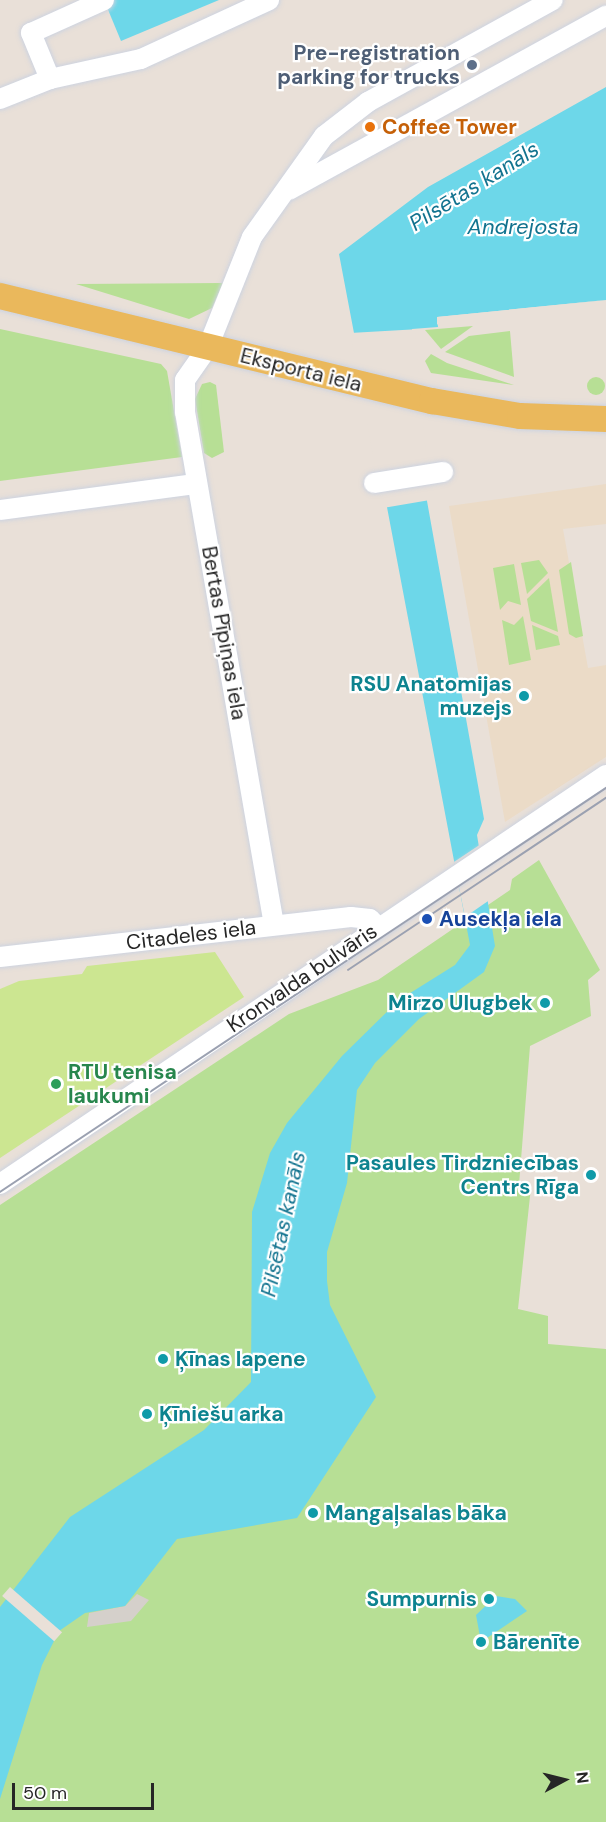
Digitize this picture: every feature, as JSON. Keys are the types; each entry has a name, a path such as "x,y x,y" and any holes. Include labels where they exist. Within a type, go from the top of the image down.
{"main road":[{"name":"Eksporta iela","path":"0,296 432,401 520,416 606,419"}],"street":[{"path":"50,79 31,33 104,0"},
{"path":"0,99 50,79 141,59 268,0"},
{"path":"283,196 310,151 368,102 553,0"},
{"path":"283,196 325,166 606,16"},
{"name":"Bertas Pīpiņas iela","path":"274,925 196,484 185,380 208,347 252,237 283,196"},
{"path":"374,483 443,472"},
{"path":"0,510 196,484"},
{"name":"Kronvalda bulvāris","path":"0,1184 606,775"},
{"name":"Citadeles iela","path":"0,957 360,917 378,927"}],"shaded area":[{"path":"606,484 606,524 563,529 588,668 606,665 606,757 505,822 449,506"},
{"path":"137,1594 149,1600 131,1621 87,1627 89,1613 125,1606"}],"green space":[{"path":"223,283 212,308 189,319 76,284"},
{"path":"473,326 441,349 425,330"},
{"path":"0,329 161,364 167,371 182,457 0,481"},
{"path":"510,331 514,377 445,352 469,336"},
{"path":"431,354 447,363 514,385 431,373 425,361"},
{"path":"596,377 602,380 605,386 602,392 596,395 590,392 587,386 590,380"},
{"path":"210,382 216,385 224,452 212,458 204,453 195,399 202,384"},
{"path":"539,560 548,573 527,594 521,563"},
{"path":"571,562 583,636 576,638 569,634 559,570"},
{"path":"514,564 521,605 508,601 500,610 493,568"},
{"path":"549,578 558,632 531,621 527,599"},
{"path":"523,616 531,660 509,665 502,620 514,625"},
{"path":"532,625 558,636 560,645 536,650"},
{"path":"539,860 600,970 588,980 591,1016 530,1046 519,1185 531,1187 518,1309 548,1316 548,1344 606,1349 606,1822 0,1822 0,1205 289,1014 378,980 510,890 512,879"},
{"name":"RTU tenisa laukumi","path":"215,952 244,997 0,1158 0,989 19,981 82,974 87,966"}],"water":[{"path":"104,0 219,0 121,41"},
{"path":"606,87 606,300 437,317 438,327 412,329 427,501 484,819 477,835 495,946 484,972 419,1019 375,1063 357,1090 347,1183 327,1252 327,1281 330,1305 376,1397 297,1518 177,1539 125,1606 85,1613 59,1631 42,1665 0,1799 0,1607 70,1517 204,1430 251,1382 252,1212 270,1153 287,1123 342,1056 399,1000 455,965 470,945 339,254 428,187"},
{"path":"496,1596 515,1599 527,1611 481,1642 476,1615"}],"pier":[{"path":"606,300 440,319 441,327 437,324 437,317"},
{"path":"420,329 415,332 430,500 383,508 350,333"},
{"path":"481,844 491,899 465,917 454,862"},
{"path":"10,1587 62,1632 54,1641 2,1596"}],"tram line":[{"path":"0,1192 606,788"},
{"path":"348,970 606,798"}],"place":[{"name":"Pre-registration parking for trucks","path":"472,65"},
{"name":"Coffee Tower","path":"370,127"},
{"name":"RSU Anatomijas muzejs","path":"524,696"},
{"name":"Ausekļa iela","path":"427,919"},
{"name":"Mirzo Ulugbek","path":"545,1003"},
{"name":"RTU tenisa laukumi","path":"56,1084"},
{"name":"Pasaules Tirdzniecības Centrs Rīga","path":"591,1175"},
{"name":"Ķīnas lapene","path":"163,1359"},
{"name":"Ķīniešu arka","path":"147,1414"},
{"name":"Mangaļsalas bāka","path":"313,1513"},
{"name":"Sumpurnis","path":"489,1599"},
{"name":"Bārenīte","path":"481,1642"}],"water label":[{"name":"Pilsētas kanāls","path":"474,186"},
{"name":"Andrejosta","path":"523,227"},
{"name":"Pilsētas kanāls","path":"283,1224"}]}
